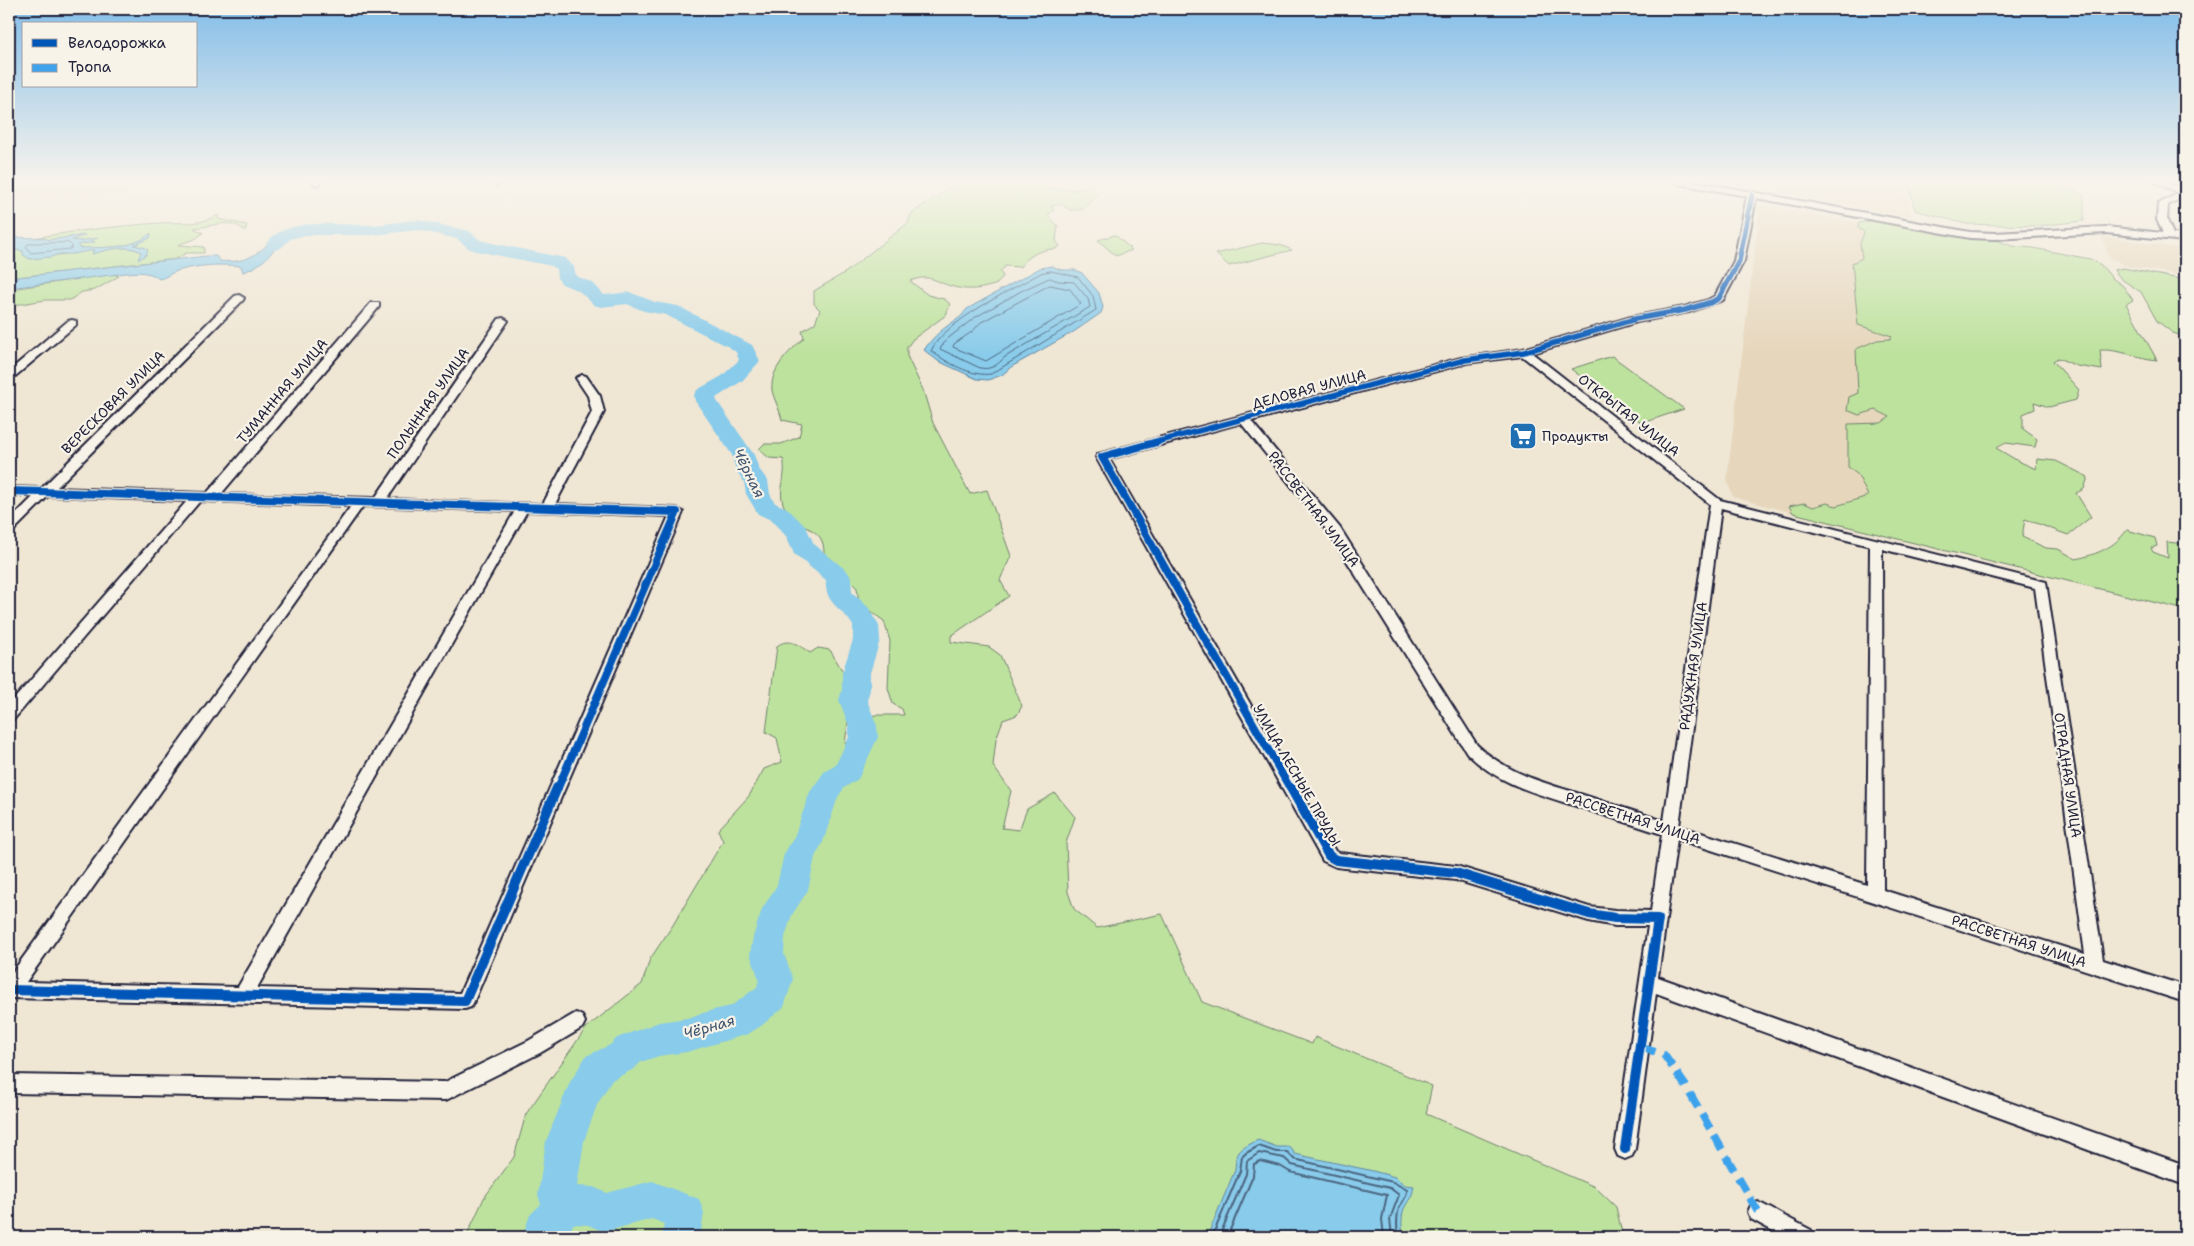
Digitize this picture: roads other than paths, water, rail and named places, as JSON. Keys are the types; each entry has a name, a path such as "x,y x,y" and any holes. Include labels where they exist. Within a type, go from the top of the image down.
{"street":[{"name":"ДЕЛОВАЯ УЛИЦА","path":"1102,457 1465,360 1524,352 1635,319 1700,306 1719,298 1739,261 1743,239"},
{"name":"ВЕРЕСКОВАЯ УЛИЦА","path":"9,528 239,298"},
{"name":"ТУМАННАЯ УЛИЦА","path":"211,497 375,305"},
{"name":"ПОЛЫННАЯ УЛИЦА","path":"378,503 504,321"},
{"path":"9,376 72,323"},
{"name":"ОТКРЫТАЯ УЛИЦА","path":"1524,352 1716,503"},
{"path":"547,508 598,412 594,396 582,378"},
{"name":"РАССВЕТНАЯ УЛИЦА","path":"1244,419 1335,531 1472,749 1486,764 1504,775 1670,830 2185,994"},
{"name":"УЛИЦА ЛЕСНЫЕ ПРУДЫ","path":"1102,457 1329,856 1336,860 1456,873 1589,914 1615,918 1658,919"},
{"path":"9,491 677,512 465,1001 9,990"},
{"path":"9,715 197,497"},
{"path":"9,990 360,502"},
{"path":"1716,503 1876,543 1875,895"},
{"name":"РАДУЖНАЯ УЛИЦА","path":"1658,919 1716,503"},
{"path":"243,996 523,508"},
{"name":"ОТРАДНАЯ УЛИЦА","path":"1876,543 2041,585 2095,965"},
{"path":"1626,1149 1658,919"},
{"path":"1649,982 2185,1175"},
{"path":"9,1084 446,1091 534,1047 576,1022"},
{"path":"1758,1212 1804,1237"}],"water":[{"path":"9,239 74,239 72,240 81,241 94,239 91,240 95,242 77,245 80,248 98,248 126,245 141,239 147,239 134,245 148,250 146,255 138,260 141,252 130,248 92,254 94,250 30,259 23,255 23,251 17,250 9,254"},
{"path":"273,239 282,239 264,260 243,272 241,266 193,267 177,271 159,279 148,273 135,272 9,288 9,278 207,256 216,256 220,261 238,261 252,256"},
{"path":"9,254 15,256 16,259 9,275"},
{"path":"1052,266 1061,270 1075,270 1082,273 1099,293 1103,307 1101,313 1075,331 1011,367 1002,375 988,380 977,379 938,361 924,350 944,328 960,317 967,309 1040,268"},
{"path":"1258,1140 1277,1147 1290,1147 1295,1154 1395,1177 1405,1185 1414,1186 1411,1197 1403,1212 1403,1237 1207,1237 1235,1170 1240,1150"}],"waterway":[{"name":"Чёрная","path":"275,244 280,239"},
{"name":"Чёрная","path":"468,239 474,244 483,247 558,262 565,267 565,273 571,282 586,287 601,301 629,298 651,307 671,310 745,349 750,361 729,380 705,395 706,401 743,455 748,470 756,481 758,494 766,508 779,514 797,533 803,548 838,577 838,590 842,598 864,620 867,633 865,647 856,673 856,690 853,695 854,705 864,731 862,742 848,771 834,780 825,792 808,842 800,854 792,890 778,909 769,937 767,954 776,979 772,996 749,1015 736,1022 713,1026 687,1035 659,1039 629,1050 622,1057 599,1068 583,1095 565,1141 557,1195 560,1204"},
{"name":"Чёрная","path":"560,1204 593,1206 604,1213 652,1200 685,1213 681,1237"},
{"path":"542,1237 544,1229 556,1218 560,1204"}],"place":[{"name":"Продукты","path":"1523,436"}]}
